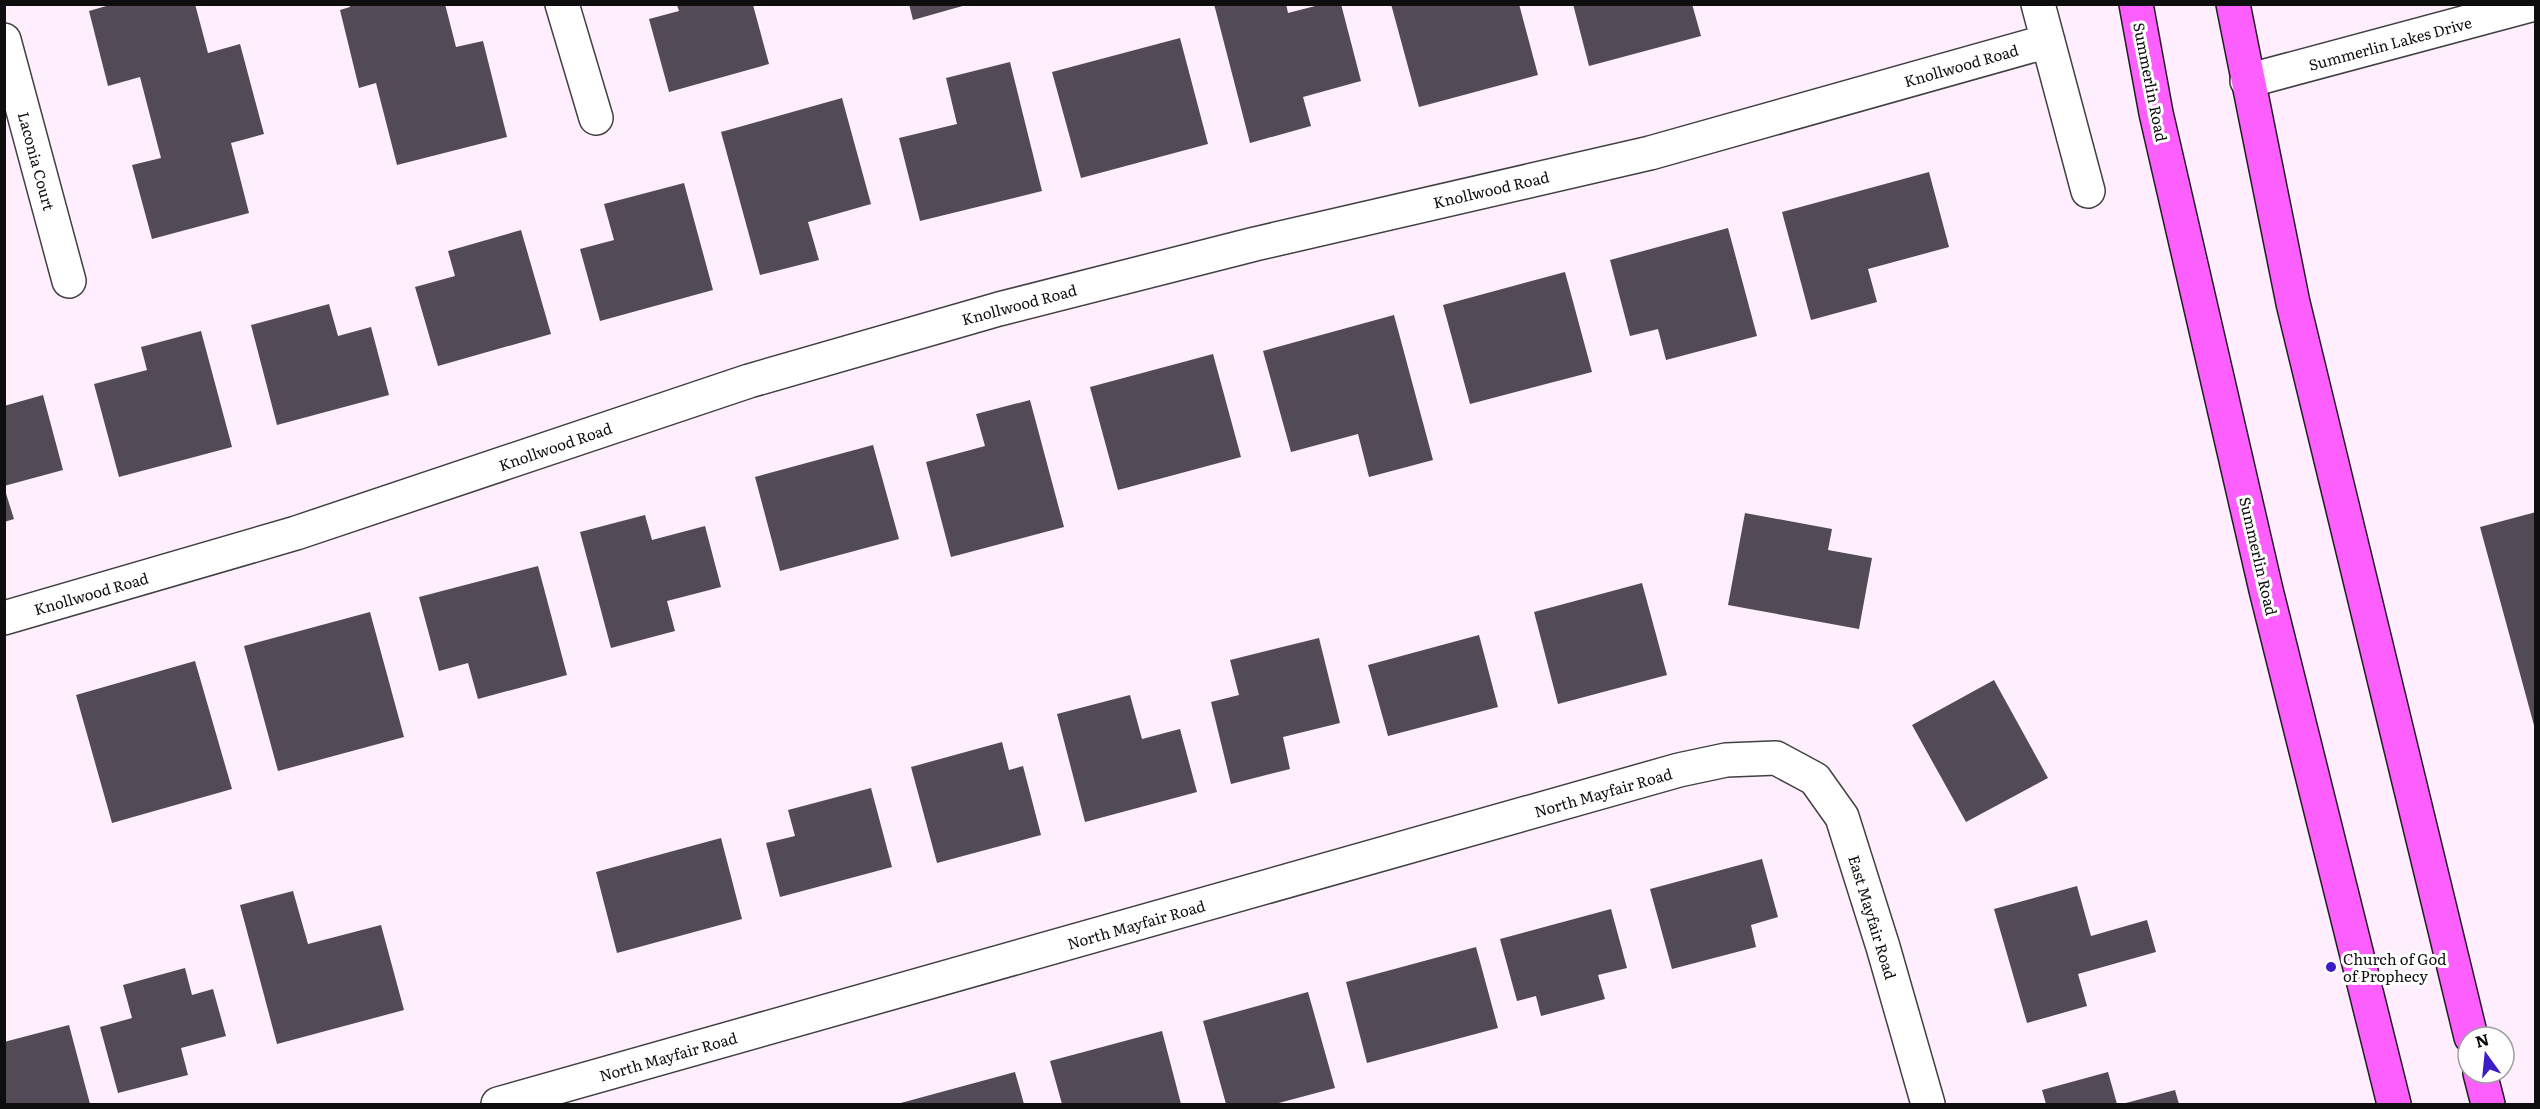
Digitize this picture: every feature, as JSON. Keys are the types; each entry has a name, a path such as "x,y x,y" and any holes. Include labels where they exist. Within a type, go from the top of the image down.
{"main road":[{"name":"Summerlin Road","path":"2136,4 2156,113 2266,590 2394,1104"},
{"path":"2233,4 2292,303 2468,1025"},
{"path":"2483,1085 2488,1104"}],"street":[{"path":"562,4 596,117"},
{"path":"2038,4 2088,191"},
{"name":"Summerlin Lakes Drive","path":"2247,81 2534,4"},
{"name":"Laconia Court","path":"4,40 69,281"},
{"name":"Knollwood Road","path":"4,618 296,533 749,381 999,309 1255,244 1650,153 2048,41"},
{"name":"North Mayfair Road","path":"498,1104 1679,770 1726,760 1776,758"},
{"name":"East Mayfair Road","path":"1776,758 1815,779 1842,817 1883,947 1928,1104"}],"building":[{"path":"113,4 195,4 208,53 240,44 264,134 231,143 249,213 152,239 132,165 161,158 140,77 108,86 89,11"},
{"path":"349,4 445,4 456,47 483,41 507,137 397,165 376,83 359,88 340,10 350,7"},
{"path":"909,4 966,4 966,5 913,20"},
{"path":"1214,4 1286,4 1288,13 1323,4 1341,4 1361,81 1303,97 1311,126 1250,143"},
{"path":"1391,4 1519,4 1538,75 1419,107"},
{"path":"1573,4 1692,4 1701,36 1589,66"},
{"path":"677,5 753,5 769,64 669,92 649,19 679,11"},
{"path":"1180,38 1208,144 1081,178 1052,72"},
{"path":"1010,62 1042,191 920,221 899,138 957,124 946,78"},
{"path":"842,98 871,204 808,222 819,260 760,275 721,132"},
{"path":"1929,172 1949,247 1868,269 1877,302 1811,320 1782,212"},
{"path":"684,183 713,290 600,321 580,249 614,240 604,204"},
{"path":"1728,228 1757,336 1666,360 1658,329 1630,336 1610,260"},
{"path":"521,230 551,334 438,366 415,287 455,276 448,251"},
{"path":"1565,272 1592,372 1470,404 1443,305"},
{"path":"329,304 338,336 371,327 389,395 277,425 251,325"},
{"path":"1394,315 1433,460 1369,477 1358,434 1291,452 1263,351"},
{"path":"201,331 232,447 119,477 94,384 147,370 141,347"},
{"path":"1213,354 1241,457 1118,490 1090,387"},
{"path":"43,395 63,470 4,486 4,406"},
{"path":"1030,400 1064,527 951,557 926,462 985,446 976,414"},
{"path":"873,445 899,539 780,571 755,477"},
{"path":"4,487 14,519 4,522"},
{"path":"2536,512 2536,729 2535,729 2480,527"},
{"path":"1745,513 1832,529 1828,550 1872,558 1859,629 1728,605"},
{"path":"645,515 652,540 705,526 721,587 667,601 675,631 611,648 580,532"},
{"path":"538,566 567,675 478,699 468,663 439,671 419,597"},
{"path":"1642,583 1667,675 1558,704 1534,612"},
{"path":"370,612 404,737 278,771 244,646"},
{"path":"1479,635 1498,707 1388,736 1368,665"},
{"path":"1319,638 1340,723 1283,737 1290,769 1231,784 1211,702 1239,695 1230,660"},
{"path":"195,661 232,789 112,823 76,695"},
{"path":"1994,680 2048,778 1966,822 1912,725"},
{"path":"1130,695 1142,739 1180,729 1197,792 1085,822 1057,714"},
{"path":"1002,742 1009,770 1023,766 1041,835 937,863 911,767"},
{"path":"871,788 892,867 780,897 766,843 795,836 788,810"},
{"path":"721,838 742,919 617,953 596,872"},
{"path":"1762,859 1778,917 1751,925 1756,947 1672,969 1650,889"},
{"path":"2077,886 2091,936 2147,920 2156,952 2078,974 2087,1006 2027,1023 1994,909"},
{"path":"293,891 308,944 381,925 404,1010 277,1044 240,905"},
{"path":"1611,909 1627,968 1598,975 1605,999 1541,1016 1536,996 1517,1001 1500,939"},
{"path":"1476,947 1498,1028 1367,1063 1346,982"},
{"path":"185,968 192,995 213,989 226,1036 181,1048 188,1075 118,1093 100,1027 132,1018 123,985"},
{"path":"1308,992 1335,1088 1275,1104 1226,1104 1203,1021"},
{"path":"69,1025 90,1104 4,1104 4,1042"},
{"path":"1162,1031 1181,1104 1062,1104 1050,1061"},
{"path":"1015,1072 1024,1104 897,1104"},
{"path":"2108,1072 2117,1104 2046,1104 2042,1090"},
{"path":"2175,1090 2179,1104 2122,1104"}],"place":[{"name":"Church of God of Prophecy","path":"2331,967"}]}
